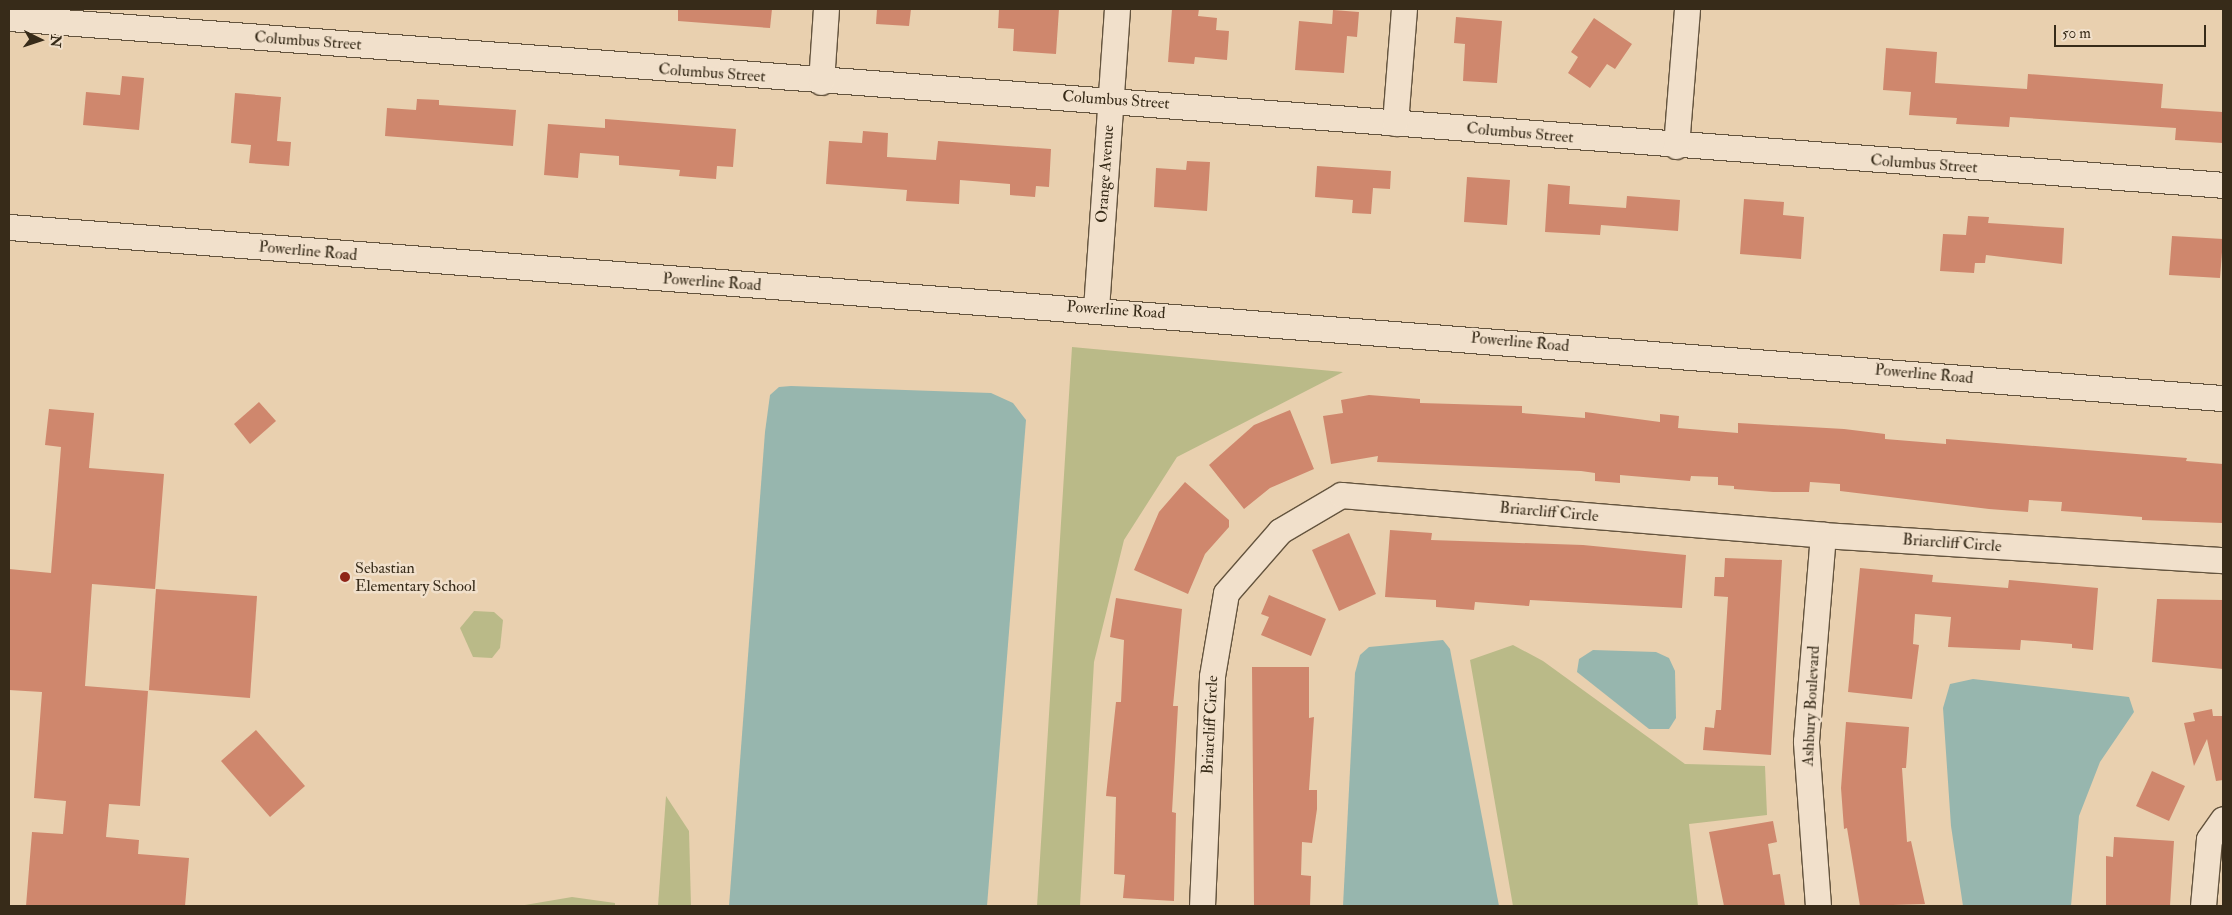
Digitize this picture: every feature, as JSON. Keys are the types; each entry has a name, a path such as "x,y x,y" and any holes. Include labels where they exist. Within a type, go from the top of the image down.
{"street":[{"path":"821,82 826,9"},
{"name":"Orange Avenue","path":"1096,308 1117,9"},
{"path":"1395,123 1404,9"},
{"path":"1676,146 1686,9"},
{"name":"Columbus Street","path":"9,18 821,82 1111,99 1676,146 2223,186"},
{"name":"Powerline Road","path":"9,227 1096,308 2223,398"},
{"name":"Briarcliff Circle","path":"1202,906 1212,676 1226,593 1280,531 1341,495 1823,535 2223,560"},
{"name":"Ashbury Boulevard","path":"1818,906 1806,741 1823,535"},
{"path":"2203,906 2209,838 2223,819"}],"green space":[{"path":"1072,347 1343,372 1177,457 1124,540 1094,662 1080,906 1037,906"},
{"path":"474,611 494,612 503,620 500,648 492,658 473,657 460,628"},
{"path":"1513,645 1543,661 1685,764 1765,766 1767,815 1689,824 1698,906 1513,906 1470,660"},
{"path":"666,796 689,831 691,906 658,906"},
{"path":"572,897 615,903 615,906 519,906"}],"water":[{"path":"779,387 991,393 1013,403 1026,420 987,906 729,906 765,432 770,395"},
{"path":"1443,640 1450,649 1499,906 1343,906 1355,673 1360,655 1369,647"},
{"path":"1593,650 1656,652 1669,658 1675,671 1676,718 1669,729 1649,729 1577,672 1579,659"},
{"path":"1973,679 2129,697 2134,712 2100,762 2079,816 2071,906 1963,906 1951,826 1943,708 1950,684"}],"building":[{"path":"678,9 772,9 770,28 678,21"},
{"path":"877,9 911,9 909,26 876,24"},
{"path":"999,9 1059,9 1056,54 1013,51 1014,29 998,28"},
{"path":"1172,9 1199,9 1198,16 1217,18 1216,30 1229,31 1227,60 1195,57 1194,64 1168,62"},
{"path":"1333,10 1359,12 1357,37 1347,36 1344,73 1295,70 1299,21 1332,24"},
{"path":"1456,17 1502,21 1497,83 1463,81 1465,44 1454,43"},
{"path":"1594,18 1632,44 1615,69 1607,64 1590,88 1568,73 1578,57 1571,52"},
{"path":"1886,48 1937,52 1935,83 2027,89 2028,74 2163,84 2161,108 2223,112 2223,143 2175,140 2176,128 2010,117 2009,127 1956,124 1957,118 1909,115 1911,92 1883,90"},
{"path":"122,76 144,78 139,130 83,125 86,92 120,95"},
{"path":"235,93 281,97 277,141 291,142 289,166 249,163 251,145 231,143"},
{"path":"417,99 439,100 439,105 516,110 513,146 385,136 387,108 416,110"},
{"path":"605,119 736,129 733,167 717,166 716,179 679,176 680,170 619,165 619,156 580,153 578,178 544,175 548,124 605,128"},
{"path":"863,131 888,133 887,157 936,160 938,141 1051,149 1049,187 1036,186 1035,197 1010,195 1010,184 960,180 959,204 906,201 907,190 826,184 829,141 862,143"},
{"path":"1187,161 1210,162 1207,211 1154,207 1156,168 1186,170"},
{"path":"1317,166 1391,171 1390,189 1373,188 1371,214 1352,213 1353,200 1315,197"},
{"path":"1467,177 1510,180 1507,225 1464,222"},
{"path":"1548,184 1570,186 1569,204 1626,208 1627,196 1680,200 1678,231 1601,225 1600,235 1545,232"},
{"path":"1744,199 1784,202 1783,215 1804,217 1801,259 1740,254"},
{"path":"1968,216 1989,217 1988,223 2064,228 2062,264 1986,255 1985,263 1975,263 1974,273 1940,271 1943,234 1966,235"},
{"path":"2172,236 2223,239 2220,278 2169,275"},
{"path":"1369,395 1420,399 1420,403 1522,406 1522,413 1585,418 1585,412 1660,422 1660,414 1679,416 1678,428 1738,433 1738,423 1844,429 1885,434 1885,439 1946,444 1946,439 2187,458 2186,461 2223,464 2223,523 2142,520 2142,517 2061,511 2062,502 2029,500 2028,512 1989,509 1840,491 1840,484 1810,482 1809,492 1773,492 1734,489 1734,486 1718,485 1718,477 1691,476 1690,481 1620,475 1620,483 1595,481 1595,473 1581,471 1377,462 1378,456 1331,464 1323,416 1343,413 1341,400"},
{"path":"259,402 276,421 250,444 234,424"},
{"path":"49,409 94,413 89,468 164,474 155,589 92,584 85,686 148,691 140,806 109,804 106,837 139,840 138,854 189,858 185,906 26,906 32,832 63,834 66,801 34,798 42,692 9,690 9,569 51,573 61,447 45,445"},
{"path":"1290,410 1314,469 1270,488 1244,509 1209,465 1254,425"},
{"path":"1185,482 1229,520 1229,527 1205,554 1188,594 1134,570 1159,512"},
{"path":"1390,530 1432,533 1431,540 1583,545 1686,555 1682,608 1530,600 1529,606 1475,602 1474,610 1436,607 1436,600 1385,597"},
{"path":"1349,533 1376,594 1339,611 1312,550"},
{"path":"1725,558 1782,560 1771,755 1703,750 1705,727 1714,728 1716,710 1721,710 1728,597 1714,596 1715,577 1724,577"},
{"path":"1860,568 1933,575 1932,582 2008,588 2009,580 2098,588 2093,650 2072,648 2072,644 2021,640 2020,650 1948,647 1951,617 1915,614 1913,644 1919,645 1912,699 1848,692"},
{"path":"156,589 257,596 250,698 149,690"},
{"path":"1269,595 1326,619 1311,656 1261,635 1269,617 1261,614"},
{"path":"1116,598 1182,609 1173,706 1178,706 1172,812 1176,813 1174,901 1123,898 1125,875 1114,874 1116,797 1106,796 1116,702 1121,702 1124,640 1110,637"},
{"path":"2157,599 2223,600 2223,669 2152,662"},
{"path":"1252,667 1309,667 1309,718 1314,717 1309,790 1317,790 1317,809 1312,843 1302,842 1301,875 1311,876 1310,906 1254,906"},
{"path":"2212,709 2213,716 2223,716 2223,780 2216,781 2207,739 2194,766 2184,723 2195,721 2193,713"},
{"path":"1846,722 1909,727 1906,768 1902,768 1907,842 1911,841 1925,904 1860,906 1847,828 1844,829 1841,788"},
{"path":"256,730 305,786 270,817 221,761"},
{"path":"2152,771 2185,786 2169,821 2136,806"},
{"path":"1773,821 1777,842 1768,844 1773,875 1780,874 1785,906 1724,906 1709,832"},
{"path":"2114,837 2174,841 2170,906 2106,906 2106,856 2113,857"}],"place":[{"name":"Sebastian Elementary School","path":"345,577"}]}
